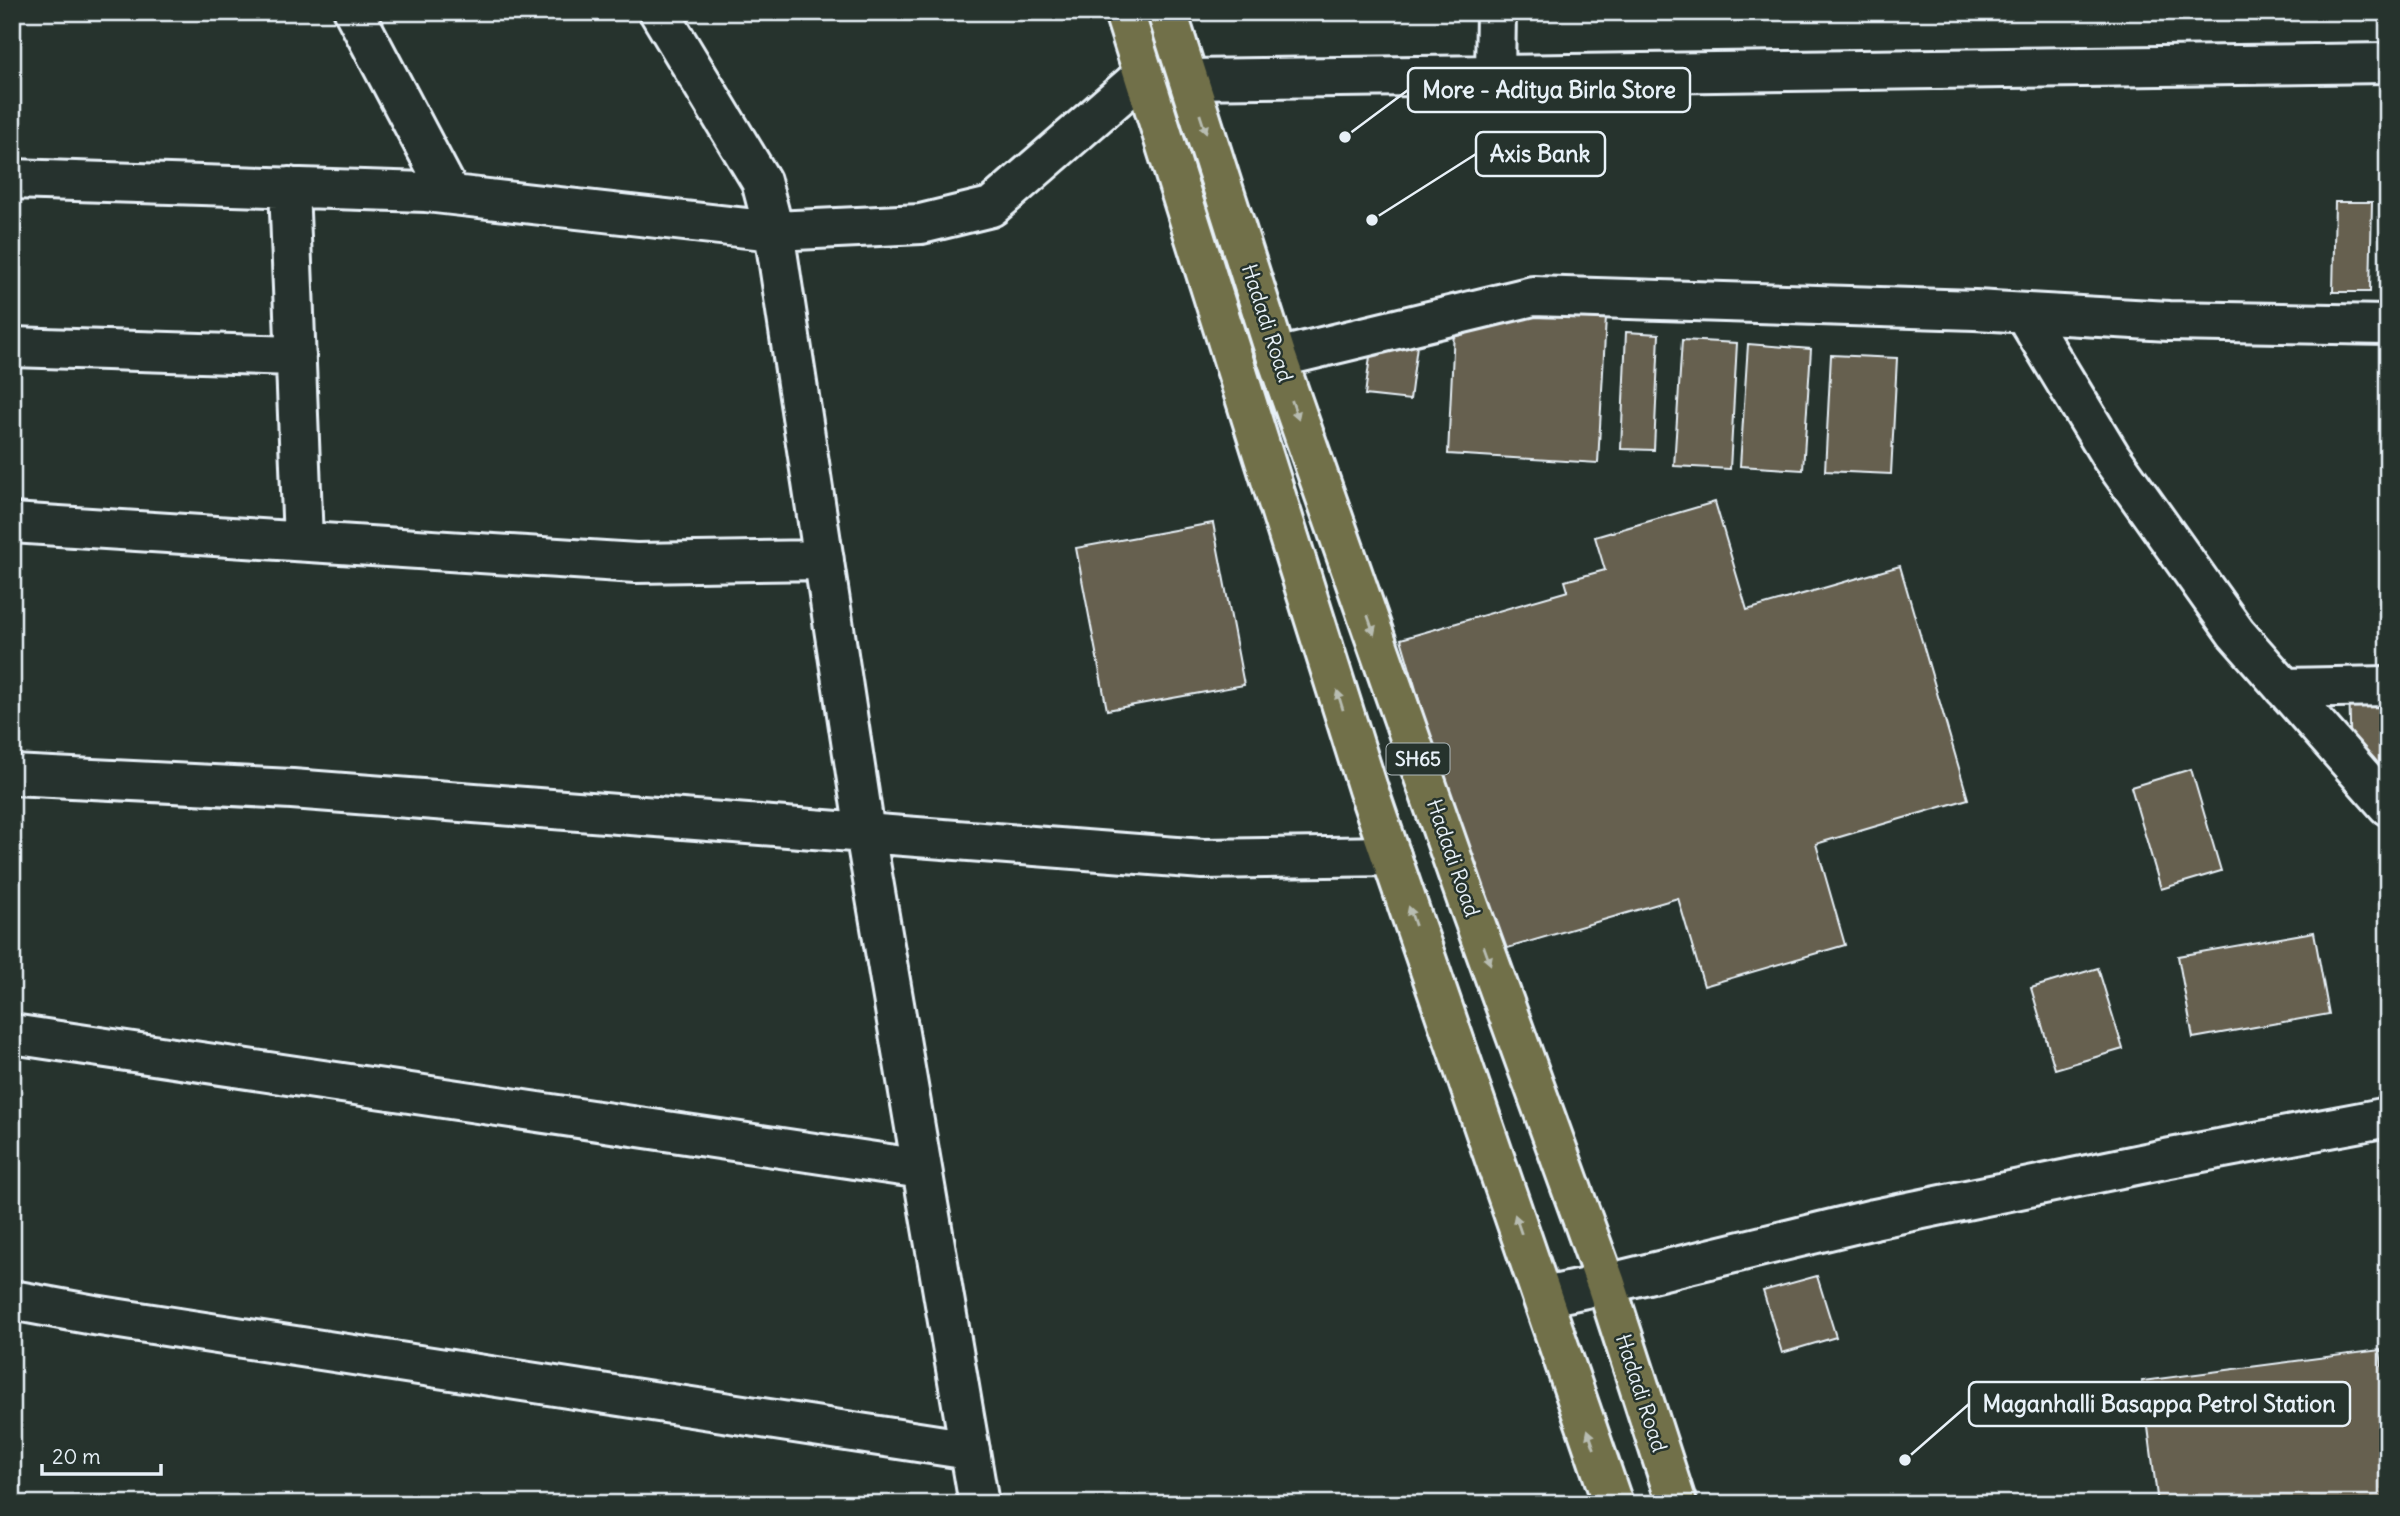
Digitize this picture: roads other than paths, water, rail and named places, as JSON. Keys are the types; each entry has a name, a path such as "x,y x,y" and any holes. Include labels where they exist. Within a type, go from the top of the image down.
{"main road":[{"path":"1124,12 1368,789 1613,1504"},
{"name":"Hadadi Road","path":"1167,12 1277,358 1468,903 1606,1284 1677,1504"}],"street":[{"path":"354,12 450,194"},
{"path":"659,12 761,181 775,231 865,833 979,1504"},
{"path":"1495,76 1496,12"},
{"path":"1189,79 2388,63"},
{"path":"12,179 450,194 775,231 921,224 991,207 1143,75"},
{"path":"289,187 303,541"},
{"path":"1277,358 1533,296 2024,313 2169,321 2388,325"},
{"path":"2024,313 2111,457 2236,633 2388,806"},
{"path":"12,347 296,356"},
{"path":"12,523 636,563 824,560"},
{"path":"2284,688 2388,686"},
{"path":"12,775 292,789 1203,859 1391,856"},
{"path":"12,1034 922,1169"},
{"path":"1543,1297 1874,1219 2388,1117"},
{"path":"12,1300 94,1315 970,1450"}],"place":[{"name":"More - Aditya Birla Store","path":"1345,137"},
{"name":"Axis Bank","path":"1372,220"},
{"name":"Maganhalli Basappa Petrol Station","path":"1905,1460"}]}
